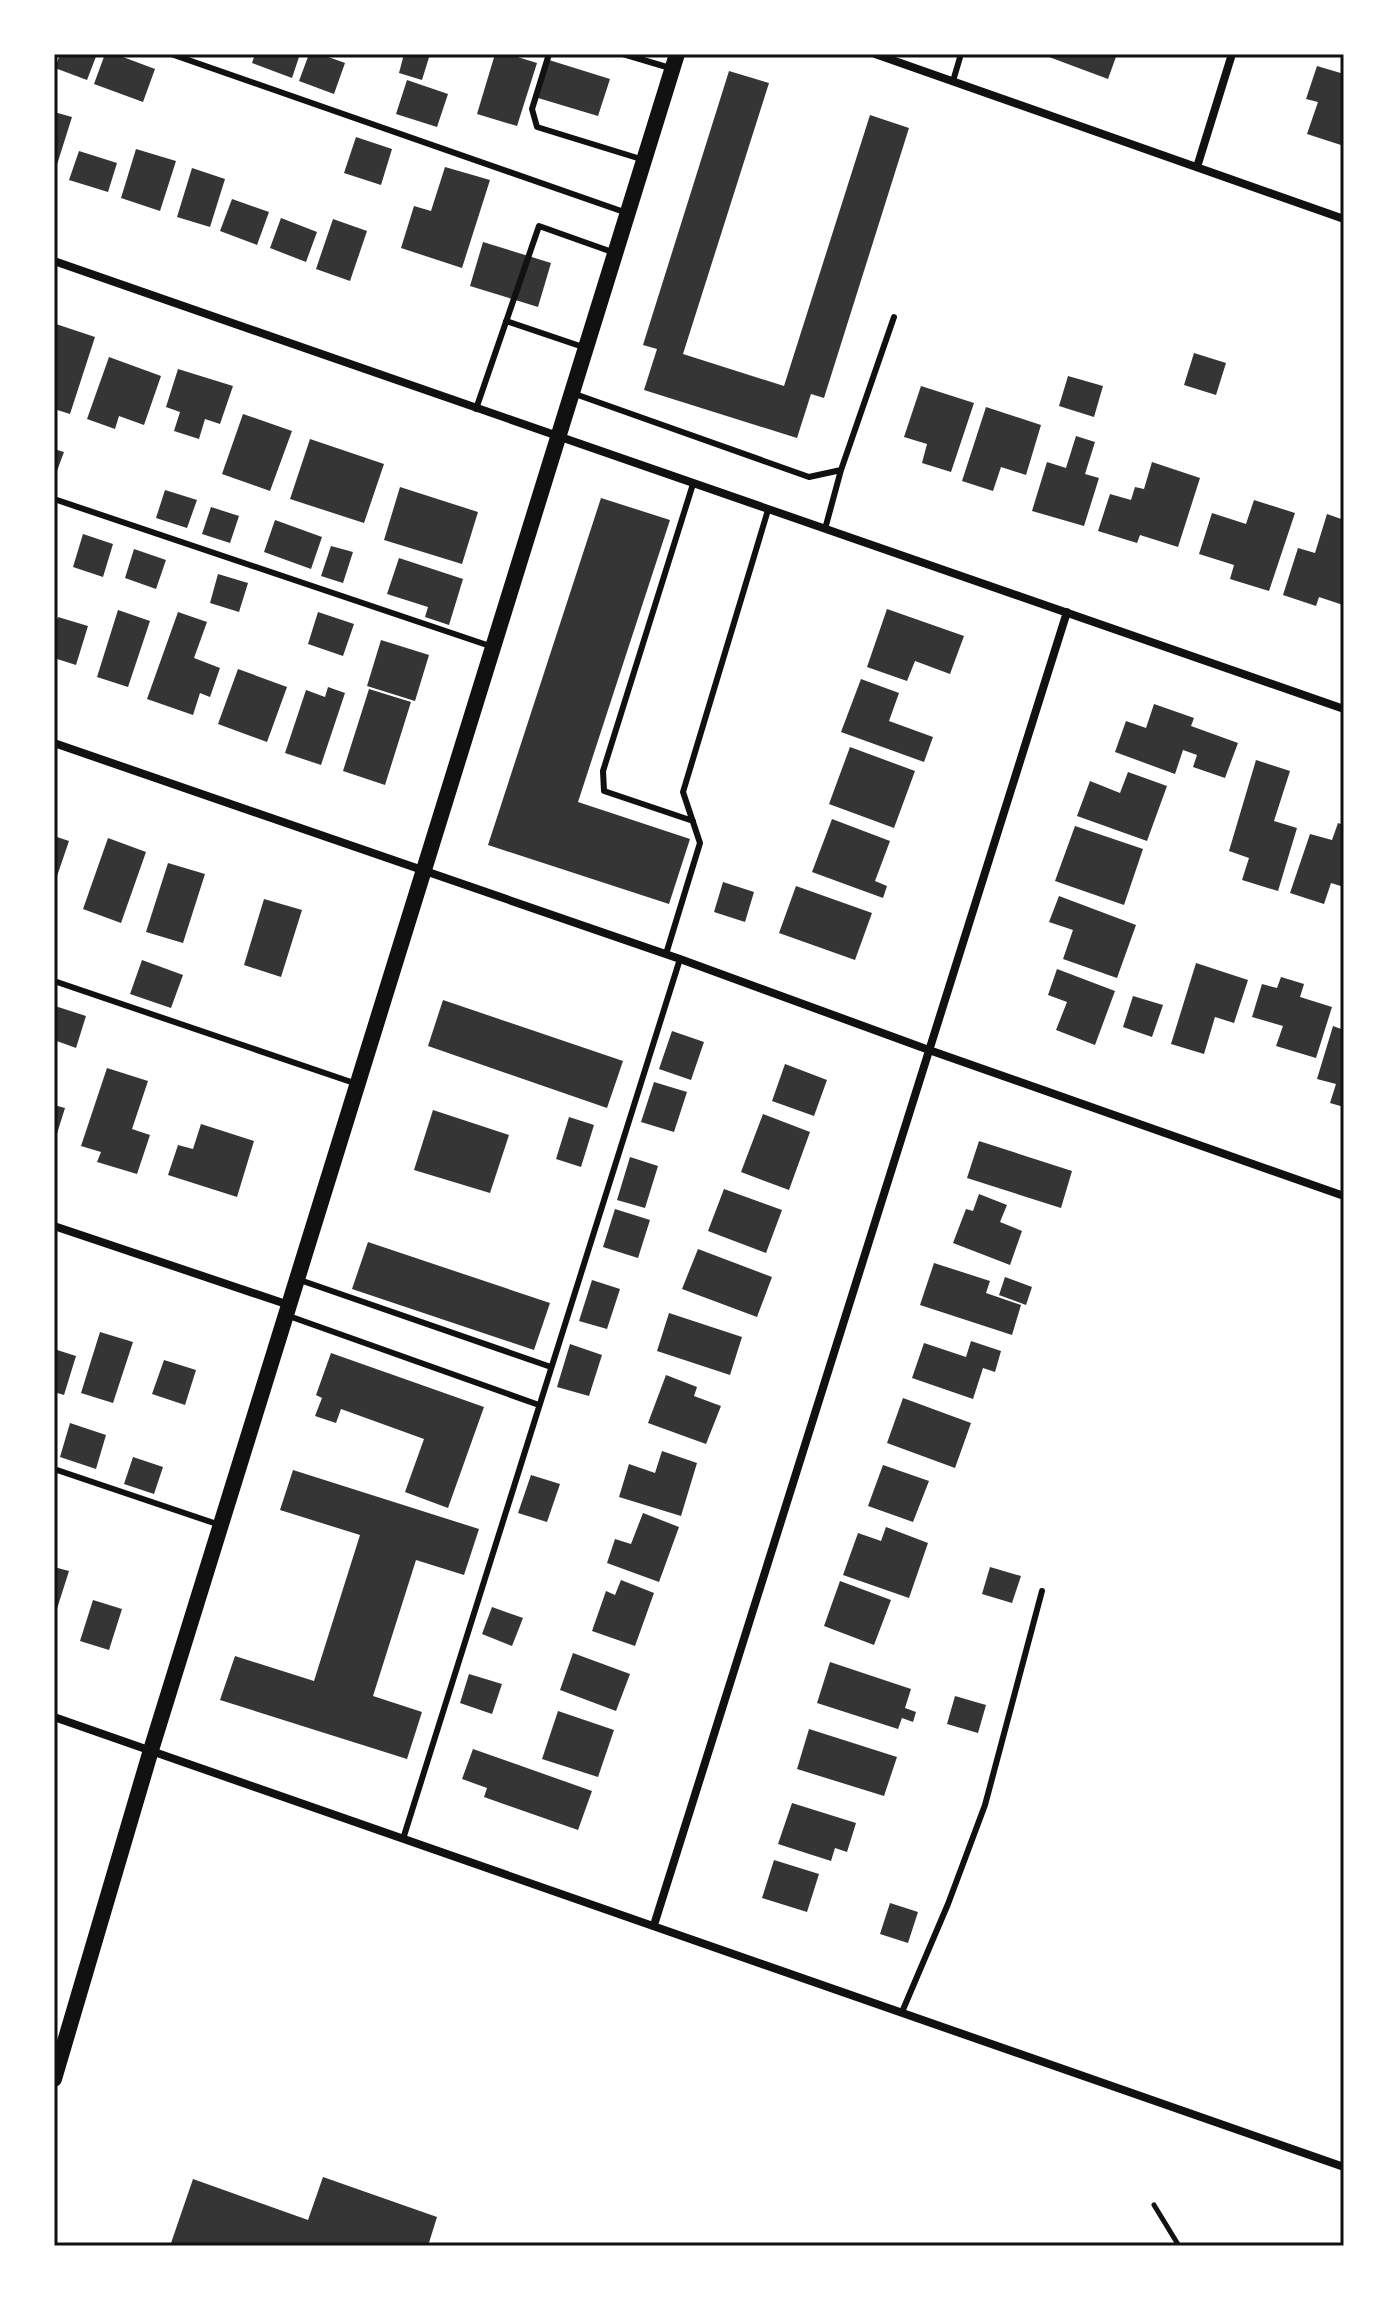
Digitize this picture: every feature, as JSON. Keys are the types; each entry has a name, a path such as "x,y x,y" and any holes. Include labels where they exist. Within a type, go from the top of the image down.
{"main road":[{"path":"54,2079 151,1750 674,61"}],"street":[{"path":"875,54 1344,219"},
{"path":"1197,167 1232,54"},
{"path":"54,261 1344,709"},
{"path":"654,1925 1067,612"},
{"path":"54,743 666,954 1344,1196"},
{"path":"54,1226 288,1310"},
{"path":"54,1717 1344,2167"}],"lane":[{"path":"171,54 627,213"},
{"path":"549,54 532,109 537,127 644,160"},
{"path":"623,54 674,61"},
{"path":"953,81 961,54"},
{"path":"476,409 539,226 615,253"},
{"path":"825,529 841,470 894,317"},
{"path":"506,321 586,348"},
{"path":"572,393 809,477 841,470"},
{"path":"693,484 603,771 604,791 693,821"},
{"path":"54,499 493,647"},
{"path":"666,954 700,843 683,792 768,510"},
{"path":"403,1839 680,959"},
{"path":"54,981 357,1084"},
{"path":"297,1279 551,1367"},
{"path":"288,1310 539,1405"},
{"path":"54,1469 221,1526"},
{"path":"902,2012 948,1904 985,1805 1042,1591"}],"path":[{"path":"1154,2205 1179,2246"}],"building":[{"path":"60,54 97,54 87,80 55,68"},
{"path":"105,54 115,54 155,69 143,102 94,84"},
{"path":"255,54 300,54 292,78 252,63"},
{"path":"309,54 320,54 345,63 334,94 299,81"},
{"path":"404,54 430,54 422,80 399,73"},
{"path":"495,54 508,54 537,63 517,126 477,114"},
{"path":"1041,54 1117,54 1108,79"},
{"path":"549,60 610,79 598,116 538,98"},
{"path":"1317,66 1344,74 1344,146 1307,134 1318,102 1306,99"},
{"path":"729,71 769,83 683,354 784,386 870,115 909,128 824,398 811,394 797,438 644,390 657,349 643,345"},
{"path":"407,80 448,94 437,127 396,114"},
{"path":"54,112 72,117 55,171 54,171"},
{"path":"356,137 392,149 381,185 344,173"},
{"path":"136,149 176,161 160,211 121,198"},
{"path":"79,151 117,163 108,192 69,180"},
{"path":"445,167 490,180 462,268 401,248 414,206 431,211"},
{"path":"192,168 225,179 210,227 177,217"},
{"path":"232,199 269,212 257,245 220,231"},
{"path":"281,218 317,232 306,262 270,248"},
{"path":"333,219 367,231 350,281 316,269"},
{"path":"483,242 551,263 538,307 470,286"},
{"path":"56,324 95,337 70,414 54,409"},
{"path":"1194,353 1226,363 1216,395 1184,385"},
{"path":"109,357 161,376 144,425 119,416 115,429 87,419"},
{"path":"178,369 233,386 220,424 205,419 199,439 174,431 180,412 166,407"},
{"path":"1068,376 1103,386 1094,417 1059,406"},
{"path":"921,386 974,403 951,472 922,463 927,444 904,437"},
{"path":"986,407 1041,425 1026,475 1001,467 993,491 962,481"},
{"path":"243,414 292,431 270,491 222,474"},
{"path":"1076,436 1095,442 1085,474 1099,478 1084,526 1032,511 1047,462 1066,468"},
{"path":"310,439 384,464 364,523 290,499"},
{"path":"54,449 64,452 54,479"},
{"path":"1152,462 1200,478 1178,547 1140,535 1137,543 1098,531 1110,494 1131,500 1135,487 1144,489"},
{"path":"400,487 478,512 462,564 384,540"},
{"path":"165,490 197,500 187,528 156,518"},
{"path":"601,498 670,520 578,802 690,839 669,904 488,845"},
{"path":"1254,500 1295,513 1269,591 1230,579 1234,565 1199,554 1212,513 1246,524"},
{"path":"211,507 239,516 230,543 202,534"},
{"path":"1327,514 1344,520 1343,605 1319,597 1316,606 1283,595 1298,548 1315,553"},
{"path":"275,520 322,537 311,569 264,552"},
{"path":"83,534 113,544 103,577 73,567"},
{"path":"331,546 353,552 343,583 321,576"},
{"path":"134,549 166,560 156,589 125,578"},
{"path":"399,558 463,579 449,625 425,617 428,607 387,594"},
{"path":"218,574 248,583 239,612 210,603"},
{"path":"887,609 964,636 950,674 915,661 907,681 867,667"},
{"path":"118,610 150,621 128,687 97,677"},
{"path":"178,612 207,622 194,658 220,668 210,697 200,693 193,715 147,699"},
{"path":"318,612 354,624 343,656 308,644"},
{"path":"58,617 88,626 76,665 54,658 54,630"},
{"path":"381,640 429,655 415,701 367,686"},
{"path":"238,669 287,687 267,742 218,724"},
{"path":"861,679 899,693 889,721 933,737 924,762 841,732"},
{"path":"328,687 345,693 321,765 285,753 306,690 325,697"},
{"path":"369,689 411,702 385,785 343,771"},
{"path":"1154,704 1194,718 1191,726 1238,743 1225,778 1193,767 1197,755 1183,750 1175,774 1115,752 1126,721 1146,728"},
{"path":"850,747 915,771 894,828 829,804"},
{"path":"1256,760 1290,771 1274,821 1297,828 1278,891 1242,880 1249,858 1229,851"},
{"path":"1128,772 1167,786 1147,841 1077,816 1090,781 1120,793"},
{"path":"832,819 890,841 875,881 887,886 883,898 812,872"},
{"path":"1338,823 1344,825 1344,887 1331,883 1324,904 1290,893 1310,834 1332,840"},
{"path":"1075,826 1143,849 1124,905 1055,881"},
{"path":"54,836 69,841 55,882 54,882"},
{"path":"108,838 146,852 121,923 83,909"},
{"path":"168,863 205,874 183,943 146,932"},
{"path":"723,882 754,892 745,922 714,912"},
{"path":"796,886 872,913 855,960 779,933"},
{"path":"1059,896 1136,925 1117,978 1063,959 1073,930 1049,922"},
{"path":"264,899 302,910 281,977 244,965"},
{"path":"142,960 183,975 171,1008 130,994"},
{"path":"1196,963 1248,980 1234,1023 1215,1017 1204,1054 1171,1044"},
{"path":"1057,969 1115,991 1095,1045 1056,1030 1067,1002 1048,995"},
{"path":"1281,977 1304,984 1300,997 1332,1007 1316,1058 1276,1046 1283,1026 1252,1017 1262,984 1277,988"},
{"path":"1133,996 1163,1005 1152,1037 1123,1027"},
{"path":"443,1000 623,1061 607,1108 428,1046"},
{"path":"55,1006 86,1016 76,1048 54,1040"},
{"path":"1333,1026 1344,1030 1344,1107 1330,1103 1336,1084 1317,1079"},
{"path":"672,1031 704,1042 691,1080 659,1069"},
{"path":"785,1064 827,1080 814,1116 772,1101"},
{"path":"107,1068 148,1081 132,1129 150,1135 137,1174 97,1162 101,1152 81,1146"},
{"path":"654,1082 687,1092 674,1132 641,1122"},
{"path":"54,1105 65,1108 55,1140 54,1140"},
{"path":"433,1110 509,1135 490,1193 414,1170"},
{"path":"763,1114 810,1132 789,1190 741,1172"},
{"path":"569,1117 594,1125 581,1167 556,1159"},
{"path":"201,1124 254,1141 237,1197 168,1175 178,1145 193,1149"},
{"path":"979,1141 1072,1171 1061,1208 967,1178"},
{"path":"630,1157 658,1166 645,1208 617,1200"},
{"path":"724,1189 782,1210 766,1253 708,1231"},
{"path":"979,1194 1007,1205 1000,1222 1022,1231 1010,1265 953,1243 966,1209 973,1211"},
{"path":"615,1209 650,1220 638,1258 603,1247"},
{"path":"368,1242 550,1303 534,1350 352,1289"},
{"path":"698,1249 772,1277 757,1317 682,1289"},
{"path":"934,1263 990,1281 986,1293 1021,1305 1012,1335 920,1305"},
{"path":"1005,1277 1032,1287 1026,1305 999,1295"},
{"path":"592,1280 620,1289 607,1329 579,1321"},
{"path":"669,1313 742,1337 730,1375 657,1351"},
{"path":"100,1332 133,1342 113,1403 81,1393"},
{"path":"971,1341 1001,1351 995,1372 983,1368 973,1399 912,1378 924,1343 966,1357"},
{"path":"570,1344 602,1355 589,1396 557,1387"},
{"path":"54,1349 76,1356 64,1395 54,1392"},
{"path":"331,1353 484,1407 448,1508 405,1492 424,1439 341,1409 336,1423 315,1416 322,1398 316,1395"},
{"path":"164,1360 196,1370 185,1405 152,1394"},
{"path":"666,1375 697,1387 694,1396 721,1406 706,1444 648,1423"},
{"path":"903,1398 971,1423 955,1468 887,1443"},
{"path":"70,1423 106,1435 96,1469 60,1457"},
{"path":"662,1451 697,1463 681,1516 619,1497 629,1464 655,1473"},
{"path":"133,1457 163,1467 154,1494 124,1484"},
{"path":"883,1465 929,1481 913,1522 868,1506"},
{"path":"293,1470 479,1529 464,1575 416,1560 373,1696 422,1712 407,1759 220,1700 235,1656 314,1681 360,1535 280,1510"},
{"path":"531,1475 560,1484 547,1522 518,1513"},
{"path":"643,1513 679,1527 659,1582 607,1563 615,1539 631,1544"},
{"path":"886,1527 928,1543 909,1598 843,1575 858,1533 881,1541"},
{"path":"54,1567 69,1571 55,1615 54,1615"},
{"path":"990,1567 1021,1576 1012,1603 982,1594"},
{"path":"621,1580 654,1593 635,1646 592,1631 606,1591 615,1595"},
{"path":"840,1581 891,1600 874,1645 824,1626"},
{"path":"93,1600 122,1609 109,1650 80,1641"},
{"path":"492,1607 523,1618 512,1646 482,1634"},
{"path":"573,1653 630,1674 616,1711 560,1690"},
{"path":"830,1662 911,1689 905,1708 916,1712 913,1722 902,1718 898,1729 817,1703"},
{"path":"469,1674 502,1684 492,1714 460,1703"},
{"path":"955,1696 986,1705 978,1733 947,1724"},
{"path":"558,1711 614,1730 598,1777 542,1759"},
{"path":"809,1729 897,1757 884,1796 797,1769"},
{"path":"473,1749 592,1791 578,1830 484,1797 487,1788 462,1779"},
{"path":"792,1803 856,1823 847,1852 835,1848 831,1861 778,1844"},
{"path":"774,1860 819,1874 807,1912 762,1898"},
{"path":"890,1903 918,1912 908,1943 880,1934"},
{"path":"323,2177 437,2217 428,2246 170,2246 193,2179 308,2220"}]}
